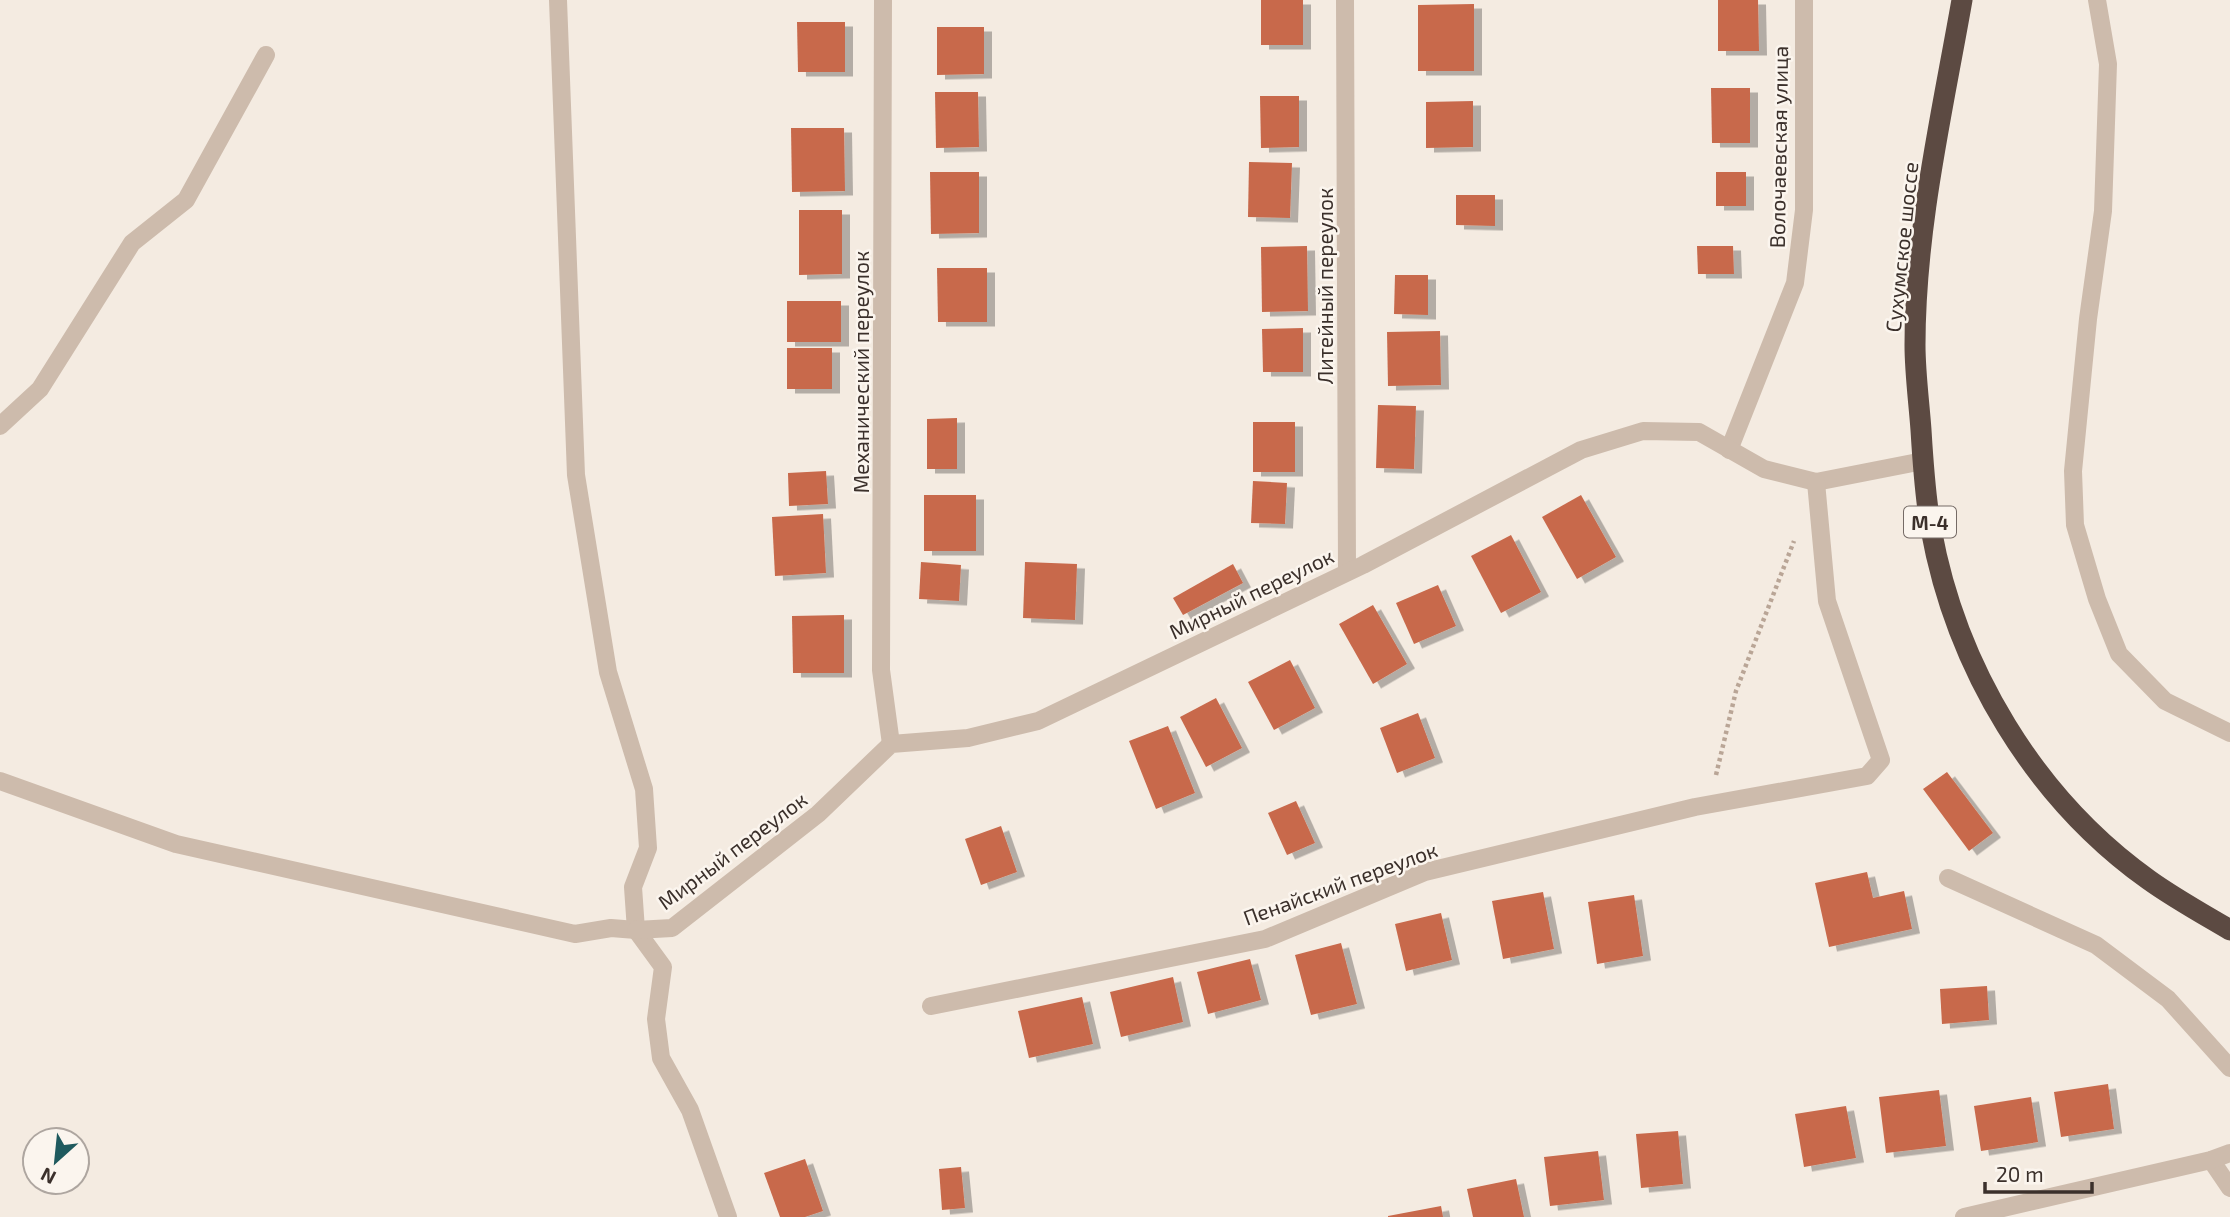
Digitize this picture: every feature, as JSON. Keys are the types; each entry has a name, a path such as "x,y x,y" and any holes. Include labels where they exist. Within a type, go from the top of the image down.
{"highway":[{"name":"Сухумское шоссе","path":"1962,0 1925,215 1915,346 1931,529 1944,586 1961,637 1987,692 2013,736 2071,811 2106,845 2149,880 2230,930"}],"street":[{"path":"558,0 576,475 608,672 644,789 648,848 633,887 636,930 663,967 656,1019 661,1058 690,1110 728,1217"},
{"name":"Механический переулок","path":"883,0 881,670 891,744"},
{"name":"Литейный переулок","path":"1345,0 1347,572"},
{"name":"Волочаевская улица","path":"1729,450 1796,283 1804,209 1804,0"},
{"path":"2097,0 2108,64 2103,211 2088,318 2073,471 2075,525 2097,599 2119,654 2165,701 2230,733"},
{"path":"0,426 40,389 132,243 187,200 266,55"},
{"name":"Мирный переулок","path":"0,781 190,847 575,934 611,928 673,928 818,814 891,744 968,738 1038,721 1347,572 1581,450 1643,431 1699,432 1764,470 1816,482 1923,461"},
{"name":"Пенайский переулок","path":"931,1006 1265,939 1425,872 1709,805 1867,776 1881,760 1827,601 1816,482"},
{"path":"1948,878 2096,945 2168,999 2230,1068"},
{"path":"1964,1217 2211,1160 2230,1153"},
{"path":"2211,1160 2230,1188"}],"path":[{"path":"1709,805 1737,691 1797,534"}],"building":[{"path":"1261,0 1303,0 1303,45 1261,45"},
{"path":"1718,0 1758,0 1759,51 1718,51"},
{"path":"1474,4 1474,71 1418,71 1418,5"},
{"path":"797,22 845,22 845,72 798,72"},
{"path":"937,27 984,27 984,74 937,75"},
{"path":"1711,88 1750,88 1750,143 1712,143"},
{"path":"935,92 978,92 979,147 936,148"},
{"path":"1260,96 1299,96 1299,147 1261,148"},
{"path":"1473,101 1473,147 1426,148 1426,102"},
{"path":"791,128 844,128 845,191 792,192"},
{"path":"1249,162 1292,163 1290,218 1248,217"},
{"path":"930,172 979,172 979,233 931,234"},
{"path":"1716,172 1746,172 1746,206 1716,206"},
{"path":"1456,195 1495,195 1495,226 1456,225"},
{"path":"799,210 842,210 842,274 799,275"},
{"path":"1307,246 1308,311 1262,312 1261,247"},
{"path":"1697,246 1733,246 1734,274 1698,274"},
{"path":"937,268 987,268 987,322 938,322"},
{"path":"1395,275 1428,275 1428,315 1394,314"},
{"path":"787,301 841,301 841,342 787,342"},
{"path":"1303,328 1303,372 1263,372 1262,329"},
{"path":"1440,331 1441,385 1388,386 1387,332"},
{"path":"787,348 832,348 832,389 787,389"},
{"path":"1378,405 1416,406 1414,469 1376,468"},
{"path":"957,418 957,469 927,469 927,419"},
{"path":"1253,422 1295,422 1295,472 1253,472"},
{"path":"826,471 828,504 789,506 788,473"},
{"path":"1253,481 1287,483 1285,524 1251,523"},
{"path":"924,495 976,495 976,551 924,551"},
{"path":"1581,495 1616,557 1577,579 1542,517"},
{"path":"823,514 826,573 775,576 772,517"},
{"path":"1511,535 1541,592 1501,613 1471,556"},
{"path":"921,562 961,565 959,601 919,599"},
{"path":"1025,562 1077,564 1075,620 1023,618"},
{"path":"1233,564 1243,583 1183,615 1173,598"},
{"path":"1438,585 1456,626 1414,644 1396,603"},
{"path":"1373,605 1407,664 1373,684 1339,624"},
{"path":"844,615 844,673 793,673 792,616"},
{"path":"1290,660 1315,708 1274,730 1248,682"},
{"path":"1216,698 1242,748 1206,767 1180,717"},
{"path":"1418,713 1435,758 1397,773 1380,728"},
{"path":"1168,726 1195,793 1156,809 1129,741"},
{"path":"1947,772 1993,833 1969,851 1923,789"},
{"path":"1296,801 1315,843 1287,855 1268,813"},
{"path":"1001,826 1017,872 981,885 965,839"},
{"path":"1867,872 1873,898 1904,891 1912,929 1829,947 1815,883"},
{"path":"1543,892 1554,949 1503,959 1492,901"},
{"path":"1634,895 1643,956 1597,964 1588,902"},
{"path":"1441,913 1452,960 1406,971 1395,924"},
{"path":"1341,943 1357,1004 1311,1015 1295,955"},
{"path":"1250,959 1261,1000 1208,1014 1197,972"},
{"path":"1173,977 1183,1022 1121,1037 1110,992"},
{"path":"1987,986 1989,1020 1942,1024 1940,989"},
{"path":"1082,997 1093,1044 1029,1058 1018,1011"},
{"path":"2108,1084 2114,1129 2061,1137 2054,1092"},
{"path":"1939,1090 1946,1146 1886,1153 1879,1097"},
{"path":"2031,1097 2038,1142 1981,1151 1974,1106"},
{"path":"1846,1106 1856,1158 1804,1167 1795,1114"},
{"path":"1678,1131 1683,1184 1641,1188 1636,1134"},
{"path":"1598,1151 1604,1200 1550,1206 1544,1157"},
{"path":"805,1159 823,1211 805,1217 780,1217 764,1173"},
{"path":"961,1167 965,1208 942,1210 939,1169"},
{"path":"1516,1179 1524,1217 1473,1217 1467,1189"},
{"path":"1441,1206 1443,1217 1388,1217 1388,1216"}]}
